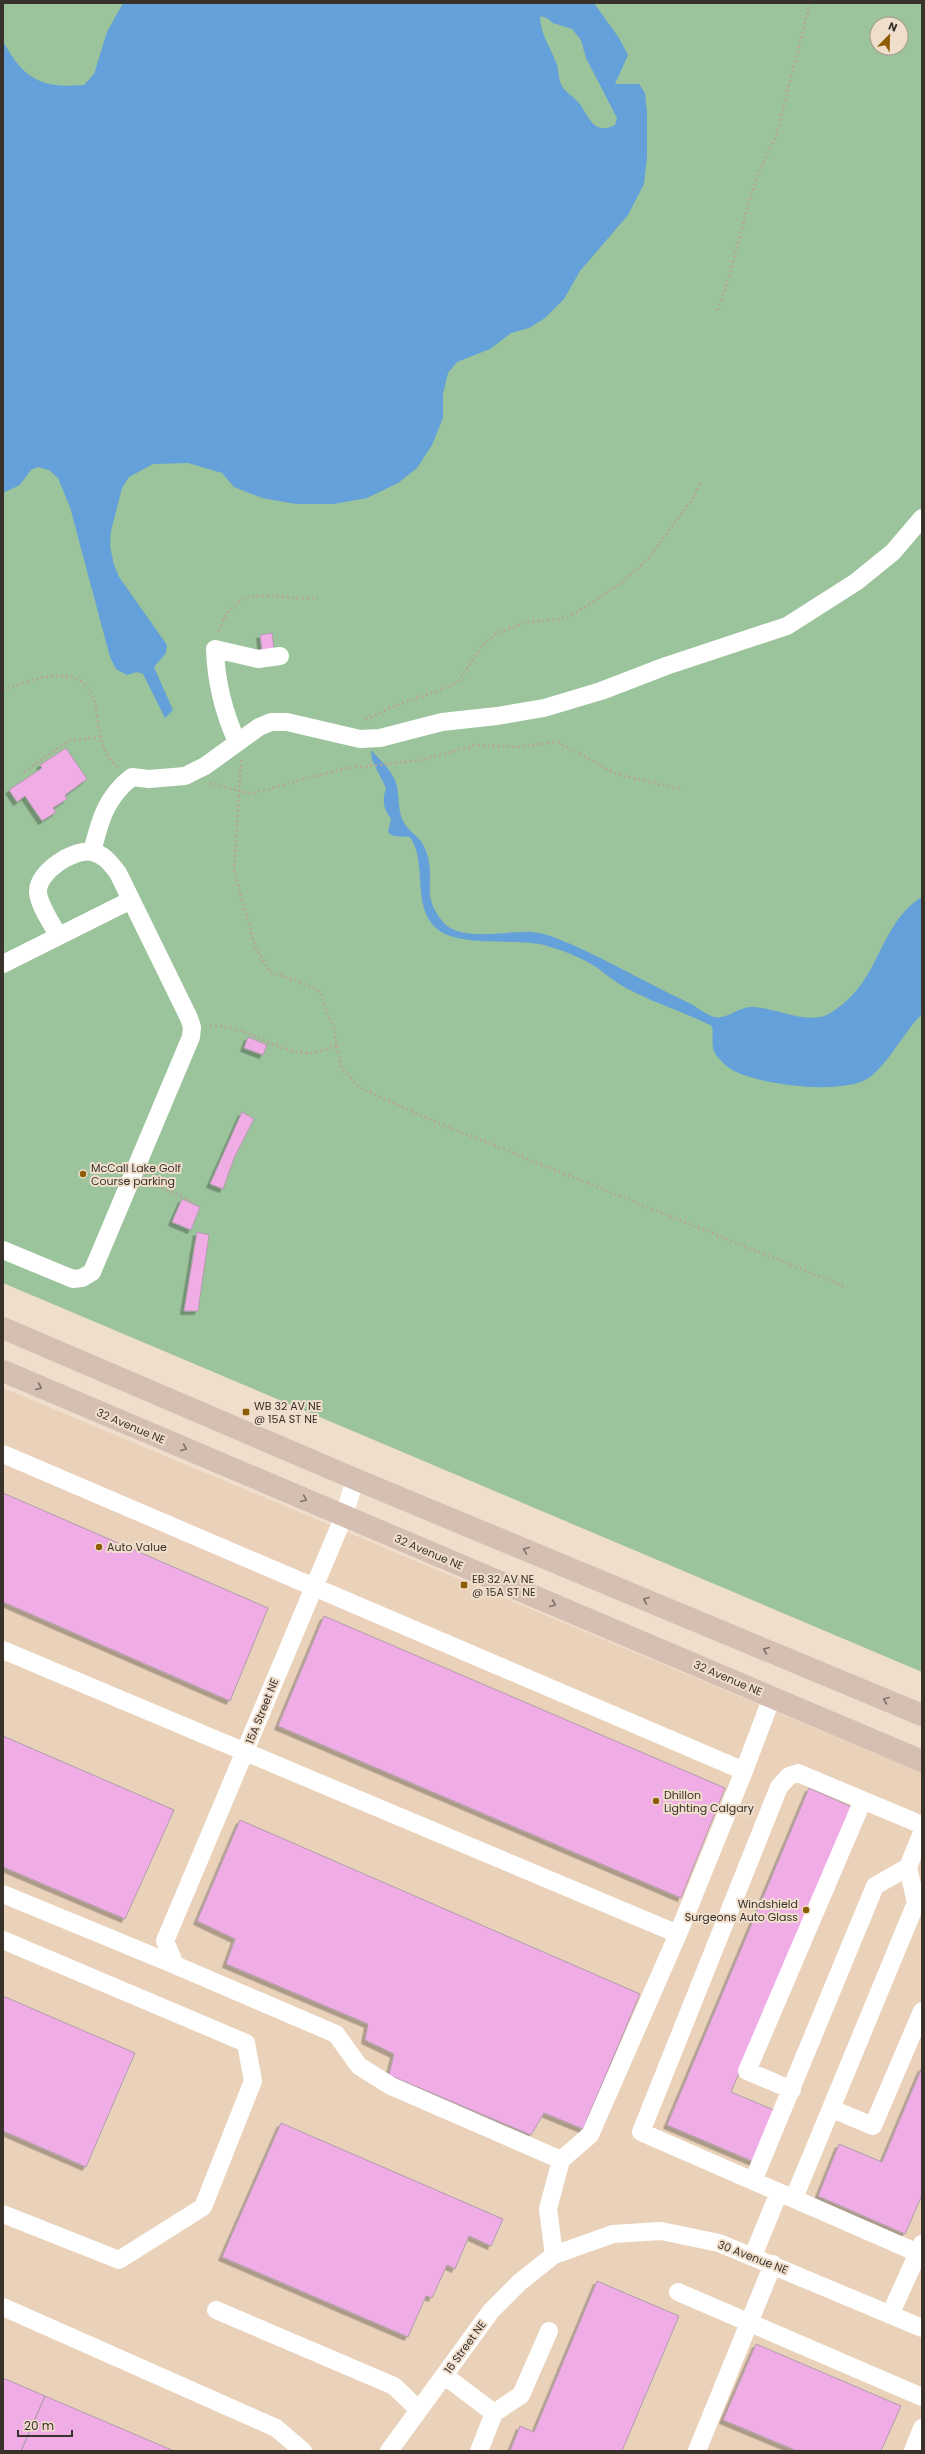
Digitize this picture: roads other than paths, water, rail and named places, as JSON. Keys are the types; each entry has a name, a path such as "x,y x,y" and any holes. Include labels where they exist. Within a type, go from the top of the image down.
{"main road":[{"path":"3,1328 355,1479 922,1715"},
{"name":"32 Avenue NE","path":"3,1371 922,1761"}],"street":[{"path":"92,852 102,814 117,789 132,777 149,779 185,776 205,766 237,742 259,728 272,722 286,722 360,739 380,738 442,722 497,716 544,708 601,691 666,666 787,626 856,582 893,552 922,518"},
{"path":"237,742 229,725 216,677 215,649 258,659 280,656"},
{"path":"3,1250 74,1279 82,1278 92,1272 191,1037 192,1027 118,873 108,860 92,852 79,853 45,872 39,881 38,892 58,936"},
{"path":"3,964 131,900"},
{"path":"3,1454 744,1771"},
{"name":"15A Street NE","path":"175,1965 166,1942 313,1586 344,1516 355,1479"},
{"path":"3,1650 678,1934"},
{"path":"554,2255 548,2209 561,2160 590,2135 678,1934 744,1771 772,1697"},
{"path":"890,2314 920,2248 786,2195 641,2132 779,1787 789,1776 798,1773 922,1825"},
{"path":"792,2090 748,2071 863,1800"},
{"path":"753,2256 832,2109 916,1902 908,1867 922,1833"},
{"path":"753,2181 792,2090 875,1886 908,1867"},
{"path":"3,1894 175,1965 336,2034 359,2066 392,2086 561,2160"},
{"path":"3,1940 246,2043 253,2081 203,2207 119,2260 3,2214"},
{"path":"832,2109 873,2126 922,2011"},
{"name":"30 Avenue NE","path":"554,2255 614,2234 661,2231 719,2243 773,2264 922,2328"},
{"name":"16 Street NE","path":"389,2451 491,2311 520,2282 554,2255"},
{"path":"697,2451 773,2264"},
{"path":"678,2292 922,2398"},
{"path":"3,2307 276,2428 303,2451"},
{"path":"216,2310 394,2386 419,2410"},
{"path":"479,2451 494,2412 521,2395 550,2331"},
{"path":"445,2376 494,2412"},
{"path":"912,2451 922,2428"}],"water":[{"path":"123,3 594,3 619,38 628,55 615,84 639,84 645,93 647,113 647,156 644,184 628,215 580,271 564,299 545,318 529,328 511,333 490,349 457,362 448,373 443,394 443,418 432,445 417,468 398,483 367,498 334,504 296,504 262,498 234,487 222,473 188,463 153,464 129,477 122,488 111,531 110,546 114,565 119,577 167,645 166,653 154,667 173,710 165,718 143,674 137,672 127,675 116,669 110,657 70,507 58,478 49,470 38,467 31,470 20,485 3,493 3,41 10,54 18,64 26,73 35,79 56,85 84,85 94,74 107,32","holes":["540,16 547,18 553,23 572,29 581,40 586,58 617,118 615,125 608,128 602,128 592,123 579,103 563,88 555,59 546,41 540,23"]},
{"path":"371,750 387,768 395,780 403,821 409,830 425,847 429,864 430,896 432,904 443,922 450,928 469,934 527,932 550,936 604,960 714,1017 724,1017 748,1007 753,1007 813,1018 821,1017 830,1013 844,1003 856,991 866,978 889,933 898,920 909,907 922,897 922,1014 915,1021 884,1063 870,1077 858,1083 823,1087 764,1081 734,1071 720,1060 714,1052 712,1026 626,988 590,963 576,956 540,944 470,940 445,934 436,928 428,919 424,908 418,859 415,847 410,837 393,836 388,832 391,819 384,804 386,788 372,760"}],"place":[{"name":"McCall Lake Golf Course parking","path":"83,1174"},
{"name":"WB 32 AV NE @ 15A ST NE","path":"246,1412"},
{"name":"Auto Value","path":"99,1547"},
{"name":"EB 32 AV NE @ 15A ST NE","path":"464,1585"},
{"name":"Dhillon Lighting Calgary","path":"656,1801"},
{"name":"Windshield Surgeons Auto Glass","path":"806,1910"}]}
